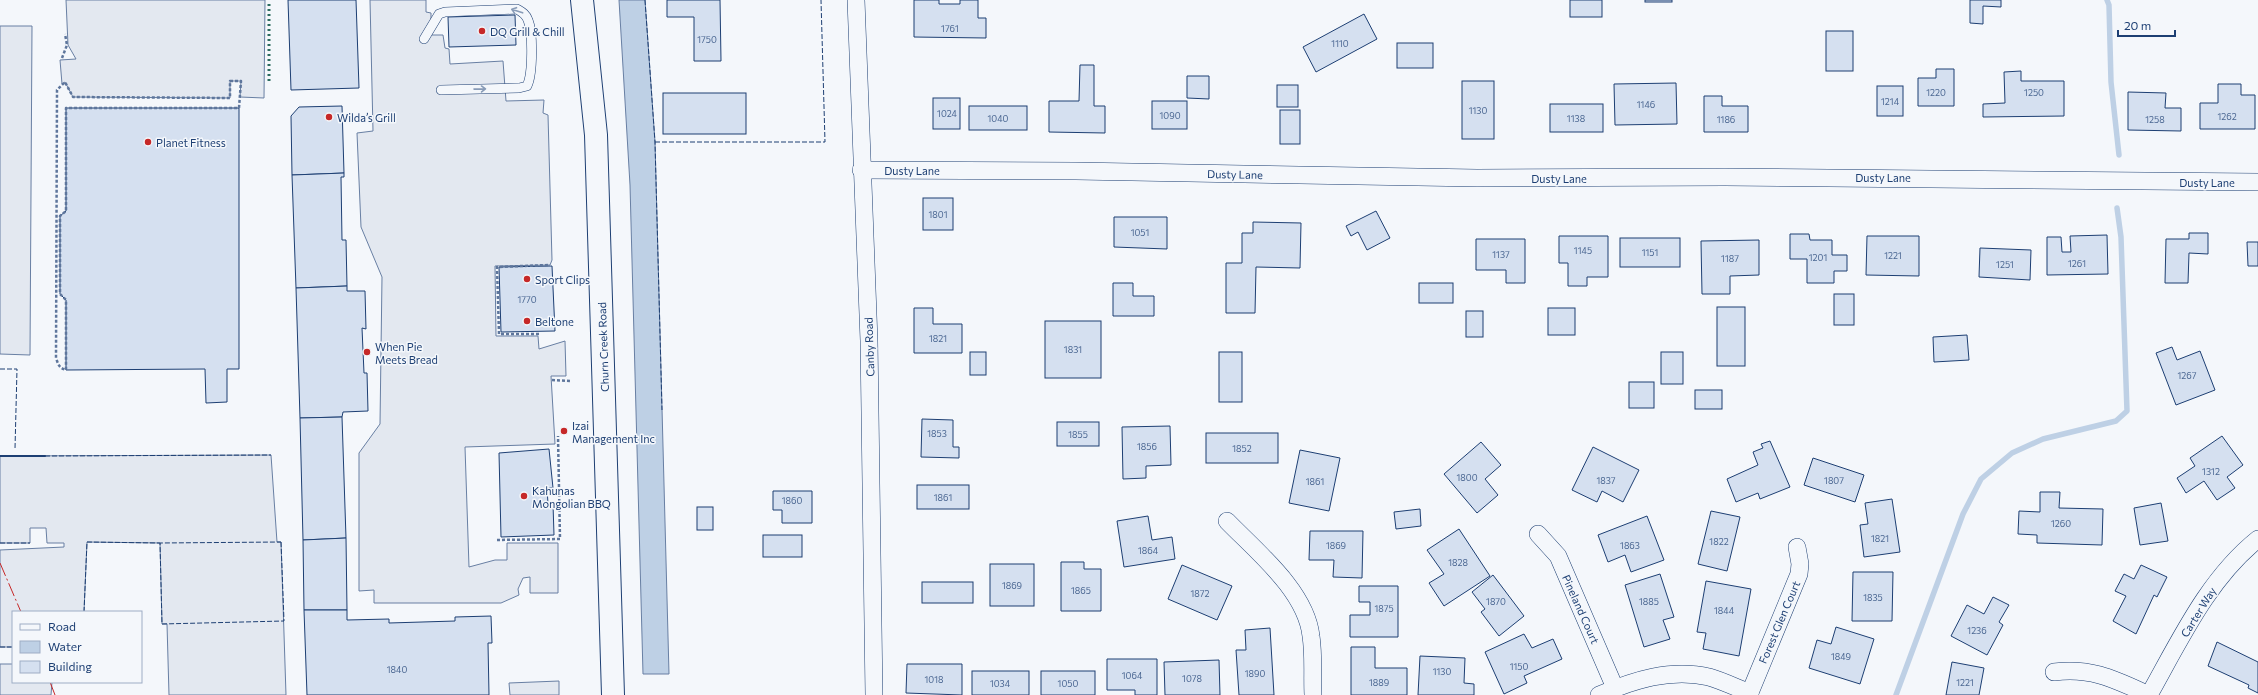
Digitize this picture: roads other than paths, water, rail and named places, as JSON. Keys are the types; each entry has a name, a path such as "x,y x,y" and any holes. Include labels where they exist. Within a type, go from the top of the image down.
{"main road":[{"name":"Churn Creek Road","path":"582,0 596,136 613,695"}],"street":[{"name":"Canby Road","path":"856,0 861,170 869,348 874,695"},
{"name":"Dusty Lane","path":"861,170 1076,171 1477,178 1748,177 2258,182"},
{"path":"1227,521 1281,576 1302,610 1311,635 1313,695"},
{"name":"Pineland Court","path":"1538,534 1558,556 1615,688"},
{"name":"Carter Way","path":"2149,695 2207,597 2234,560 2258,539"},
{"name":"Forest Glen Court","path":"1749,694 1799,574 1800,564 1797,547"},
{"path":"2054,672 2074,669 2093,672 2149,695"},
{"path":"1599,695 1637,680 1680,673 1711,678 1749,694"}],"lane":[{"path":"424,39 439,14 445,12 517,9 524,13 529,21 531,78 527,86 518,88 441,90"}],"water":[{"path":"619,0 645,0 655,142 669,674 643,674 630,185"}],"waterway":[{"path":"2107,0 2109,5 2111,82 2119,155"},
{"path":"1896,695 1963,514 1981,479 2012,453 2043,439 2116,421 2127,411 2121,237 2117,208"}],"place":[{"name":"DQ Grill & Chill","path":"482,31"},
{"name":"Wilda’s Grill","path":"329,117"},
{"name":"Planet Fitness","path":"148,142"},
{"name":"Sport Clips","path":"527,279"},
{"name":"Beltone","path":"527,321"},
{"name":"When Pie Meets Bread","path":"367,352"},
{"name":"Izai Management Inc","path":"564,431"},
{"name":"Kahunas Mongolian BBQ","path":"524,496"}]}
